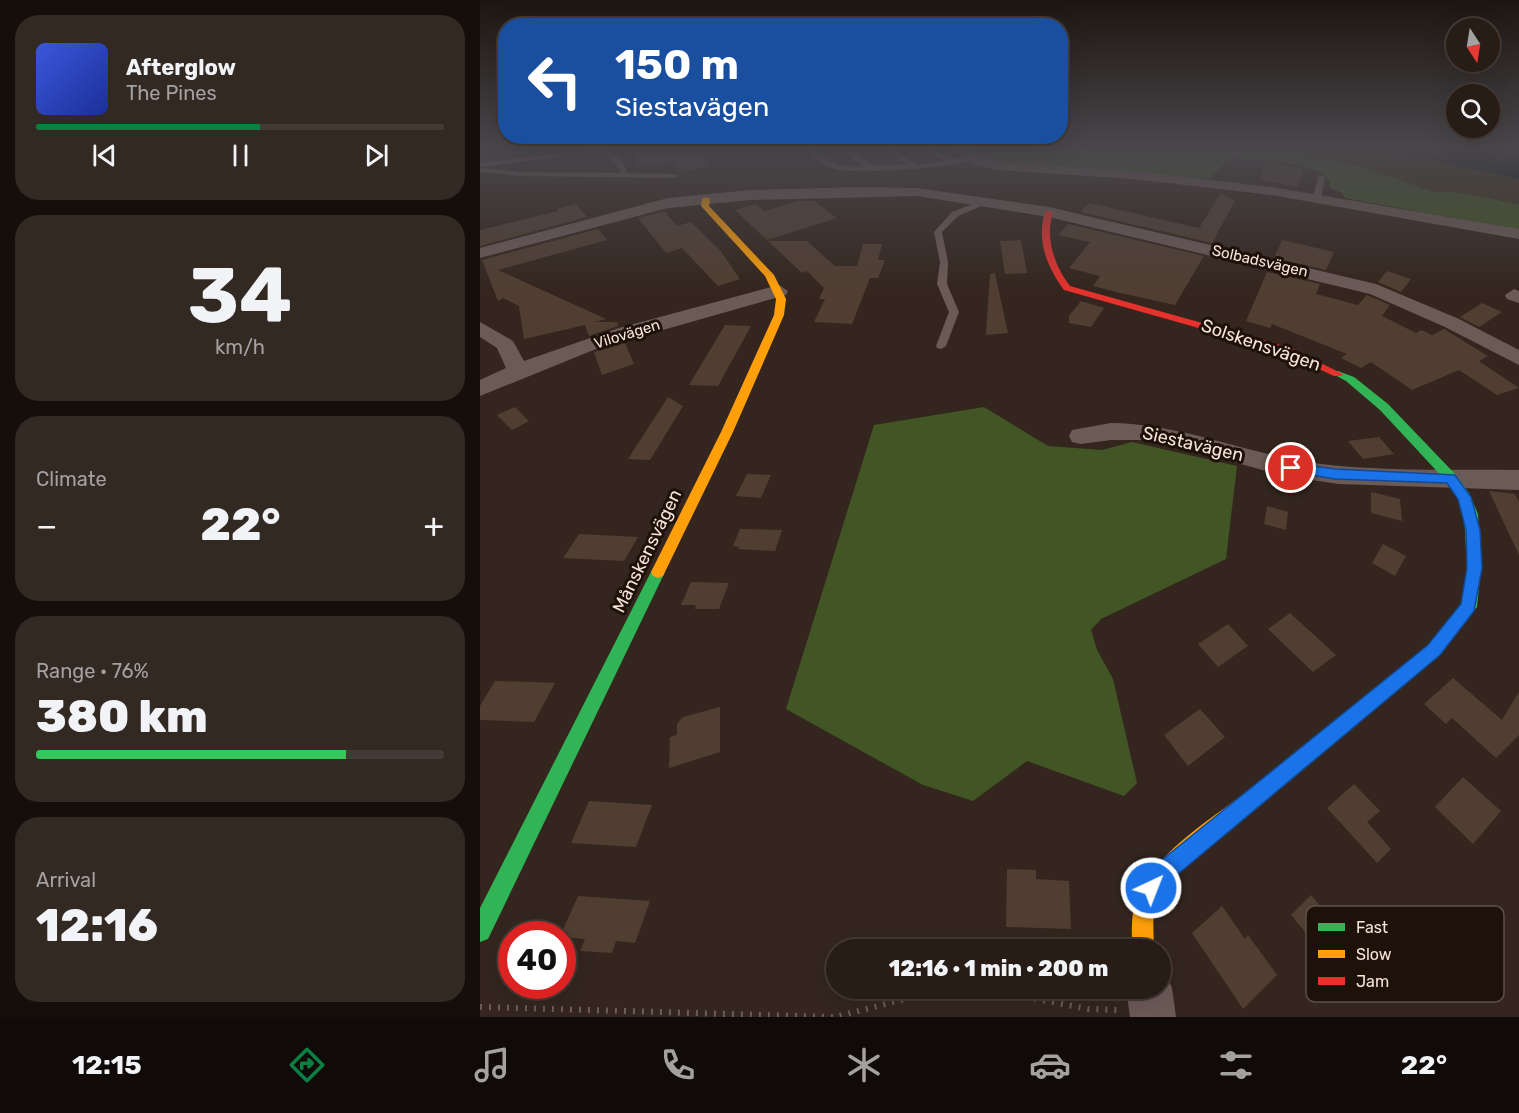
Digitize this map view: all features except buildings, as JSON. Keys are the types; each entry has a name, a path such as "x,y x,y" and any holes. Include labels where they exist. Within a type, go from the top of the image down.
{"street":[{"name":"Solbadsvägen","path":"480,253 633,210 706,199 787,194"},
{"name":"Solbadsvägen","path":"936,194 1049,212 1376,290 1452,323 1519,358"},
{"path":"1292,194 1519,234"},
{"path":"706,199 705,206 769,275 779,291"},
{"name":"Solskensvägen","path":"1049,212 1045,216 1045,227 1056,276 1067,288 1261,341 1334,370 1372,396 1451,478 1464,497 1473,530 1474,568 1469,607 1434,650 1170,867 1151,888 1143,903 1143,939"},
{"name":"Vilovägen","path":"480,389 518,370 632,332 779,291"},
{"name":"Månskensvägen","path":"480,931 727,432 775,328 781,306 779,291"},
{"path":"480,328 506,345 518,370"},
{"name":"Siestavägen","path":"1081,436 1113,430 1140,431 1196,441 1312,472 1519,480"}],"lane":[{"path":"944,195 956,207 955,214"},
{"path":"941,345 954,312 942,284 944,262 937,236 942,225 955,214 989,201"}],"path":[{"path":"480,1007 835,1017 928,993 1011,994 1088,1009 1151,1006"}],"green space":[{"path":"1343,194 1469,194 1519,204 1519,230 1345,198"},
{"path":"984,407 1048,446 1102,450 1132,442 1237,466 1226,559 1101,619 1091,630 1097,650 1113,679 1137,783 1124,796 1027,761 973,801 923,785 786,709 874,425"}],"sand":[{"path":"1469,194 1519,194 1519,204"}],"traffic: fast":[{"path":"1254,798 1434,650 1469,607 1474,568 1471,514 1464,497 1451,478 1384,407 1350,379 1338,374"},
{"path":"480,931 658,572"}],"traffic: slow":[{"path":"658,572 727,432 779,315 781,299 769,275 705,206 706,199"},
{"path":"1143,939 1143,915 1146,904 1152,890 1163,876 1193,846 1254,798"}],"traffic: jam":[{"path":"1049,212 1046,221 1046,241 1056,272 1067,288 1284,349 1338,374"}],"route":[{"path":"1151,888 1170,867 1434,650 1469,607 1474,568 1471,514 1464,497 1451,478 1335,474 1291,468"}]}
